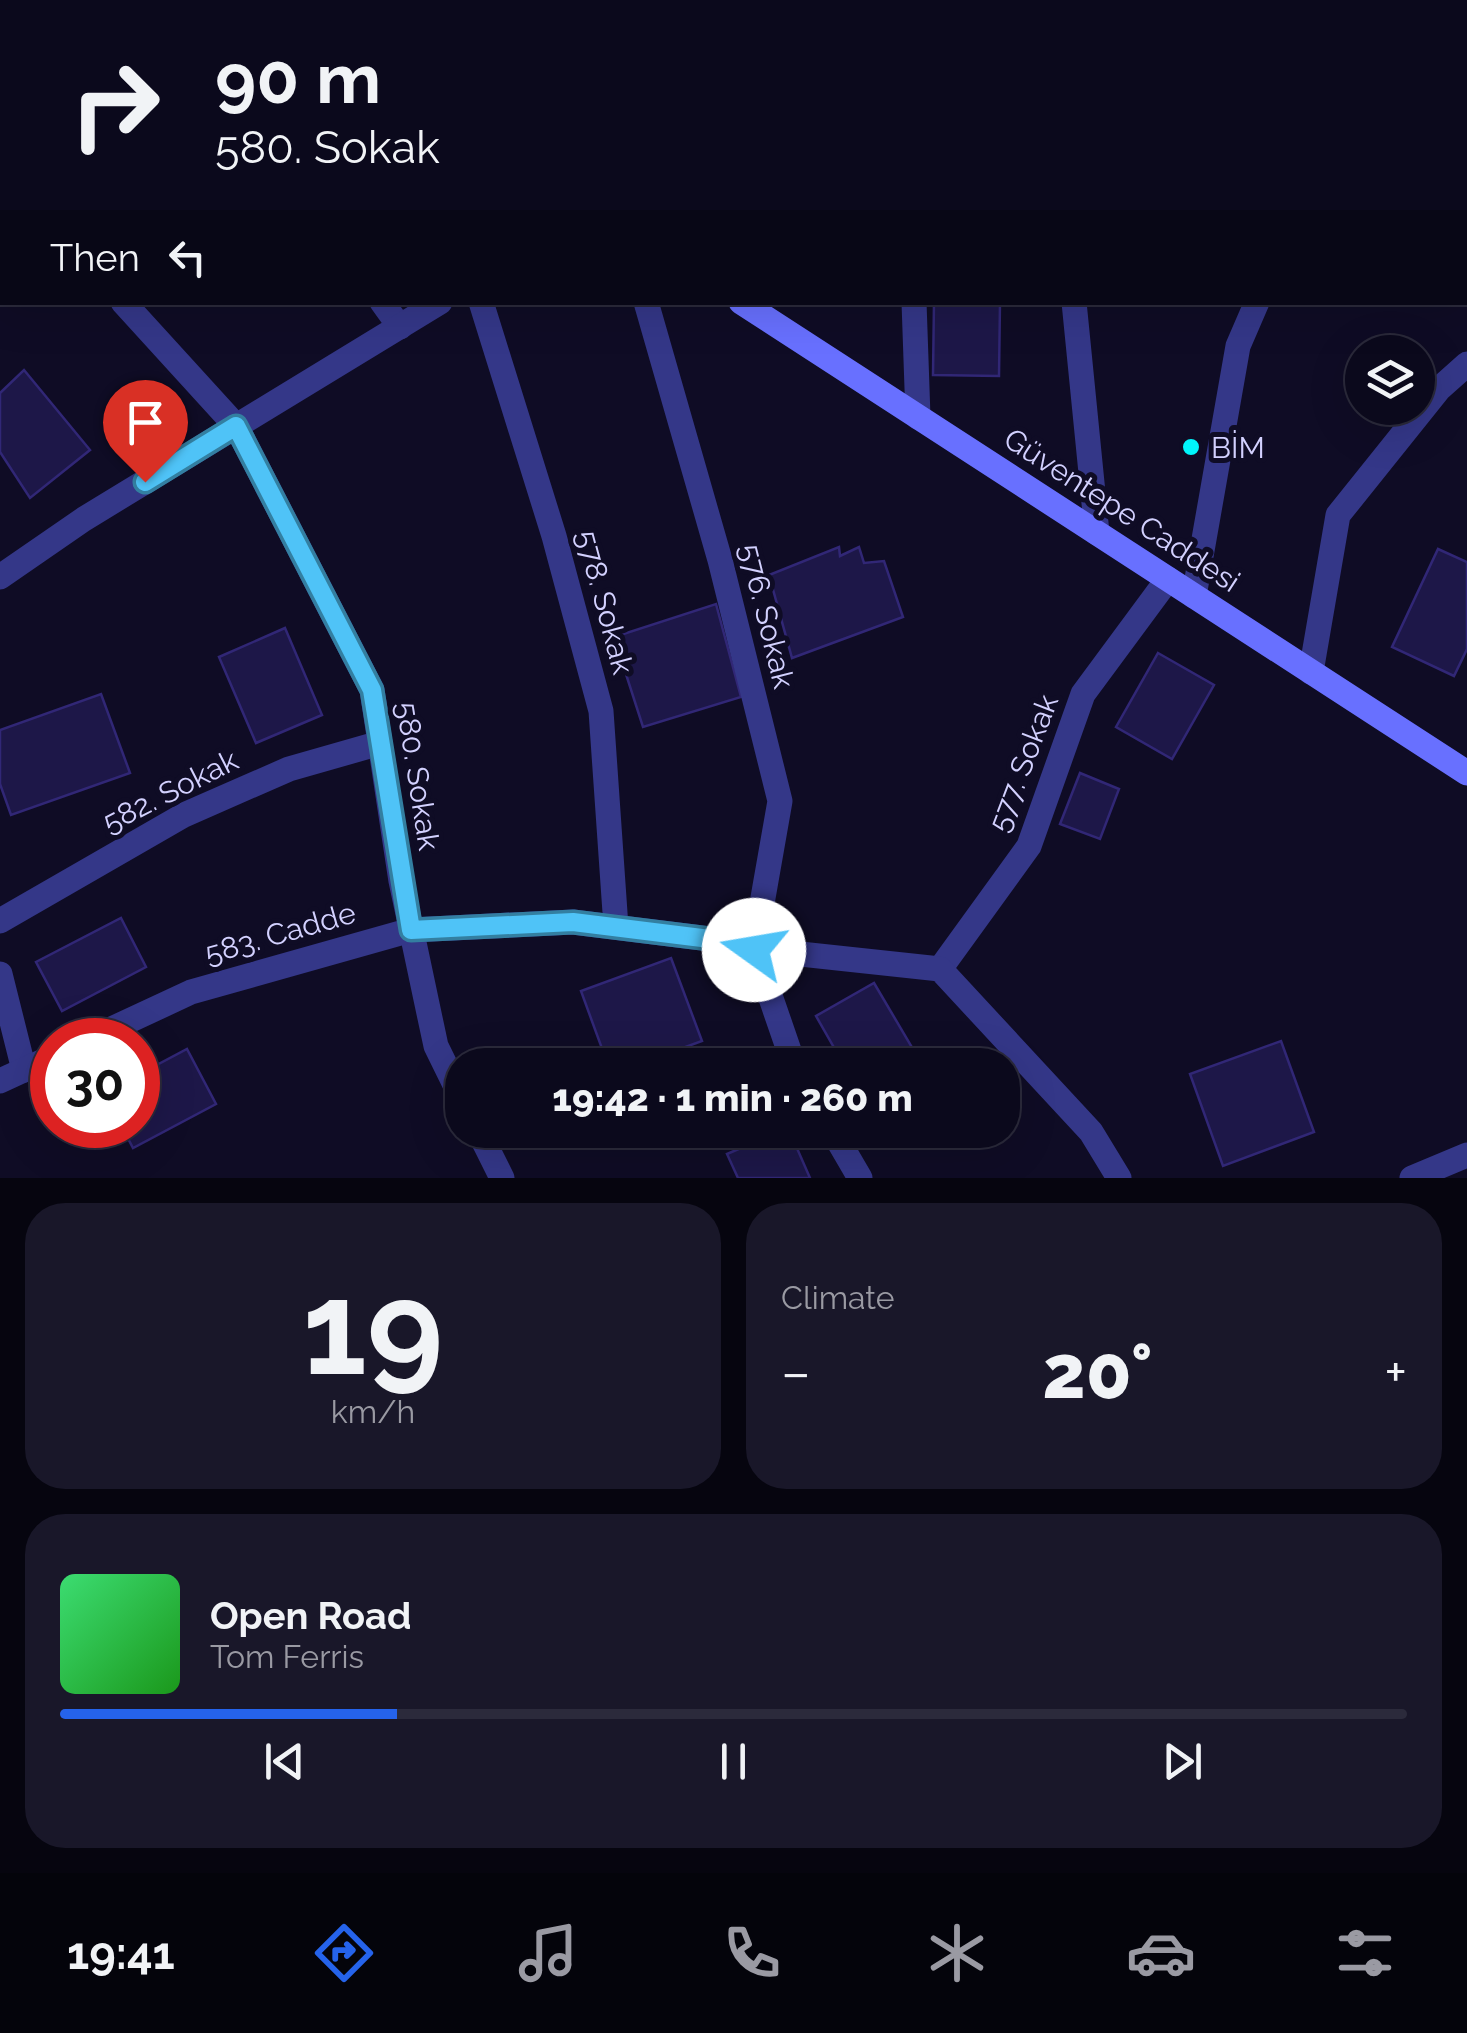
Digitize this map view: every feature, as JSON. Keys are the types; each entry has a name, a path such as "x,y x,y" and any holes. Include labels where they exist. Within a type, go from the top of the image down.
{"street":[{"name":"580. Sokak","path":"126,305 236,426 372,690 411,930 436,1046 445,1064"},
{"path":"384,305 400,326"},
{"path":"0,578 84,519 435,305"},
{"name":"578. Sokak","path":"483,305 554,536 601,711 616,927"},
{"name":"576. Sokak","path":"647,305 720,560 780,801 754,950"},
{"name":"Güventepe Caddesi","path":"746,305 1467,772"},
{"path":"914,305 918,417"},
{"path":"1074,305 1097,533"},
{"path":"1194,596 1238,346 1255,305"},
{"path":"1311,672 1338,515 1439,389 1467,364"},
{"name":"577. Sokak","path":"940,970 1029,846 1083,694 1168,579"},
{"name":"582. Sokak","path":"0,920 184,815 289,768 380,744"},
{"name":"583. Cadde","path":"135,1018 190,992 411,930 573,922 710,939 754,950 940,970"},
{"path":"754,950 788,1048"},
{"path":"940,970 1091,1132 1119,1178"},
{"path":"0,974 12,1076"},
{"path":"487,1148 502,1178"},
{"path":"842,1148 860,1178"},
{"path":"1412,1178 1467,1155"}],"building":[{"path":"934,305 1000,305 999,376 933,375"},
{"path":"24,370 90,450 30,498 0,452 0,393"},
{"path":"839,547 840,556 859,547 864,563 884,561 903,617 792,658 769,575"},
{"path":"1438,549 1467,562 1467,649 1454,676 1392,647"},
{"path":"716,604 741,697 643,727 614,637"},
{"path":"285,628 322,715 256,743 219,657"},
{"path":"1158,653 1214,685 1172,759 1116,727"},
{"path":"101,694 130,773 11,815 0,784 0,730"},
{"path":"1080,773 1119,789 1100,839 1060,824"},
{"path":"121,918 146,967 62,1011 36,962"},
{"path":"671,958 702,1041 683,1048 602,1048 581,991"},
{"path":"874,983 912,1048 834,1048 816,1016"},
{"path":"1281,1041 1314,1132 1223,1166 1190,1074"},
{"path":"187,1049 216,1104 160,1134 160,1063"},
{"path":"741,1148 797,1148 810,1178 738,1178 727,1154"}],"place":[{"name":"BİM","path":"1191,447"}],"route":[{"path":"145,482 236,426 372,690 411,930 573,922 710,939 754,950"}]}
